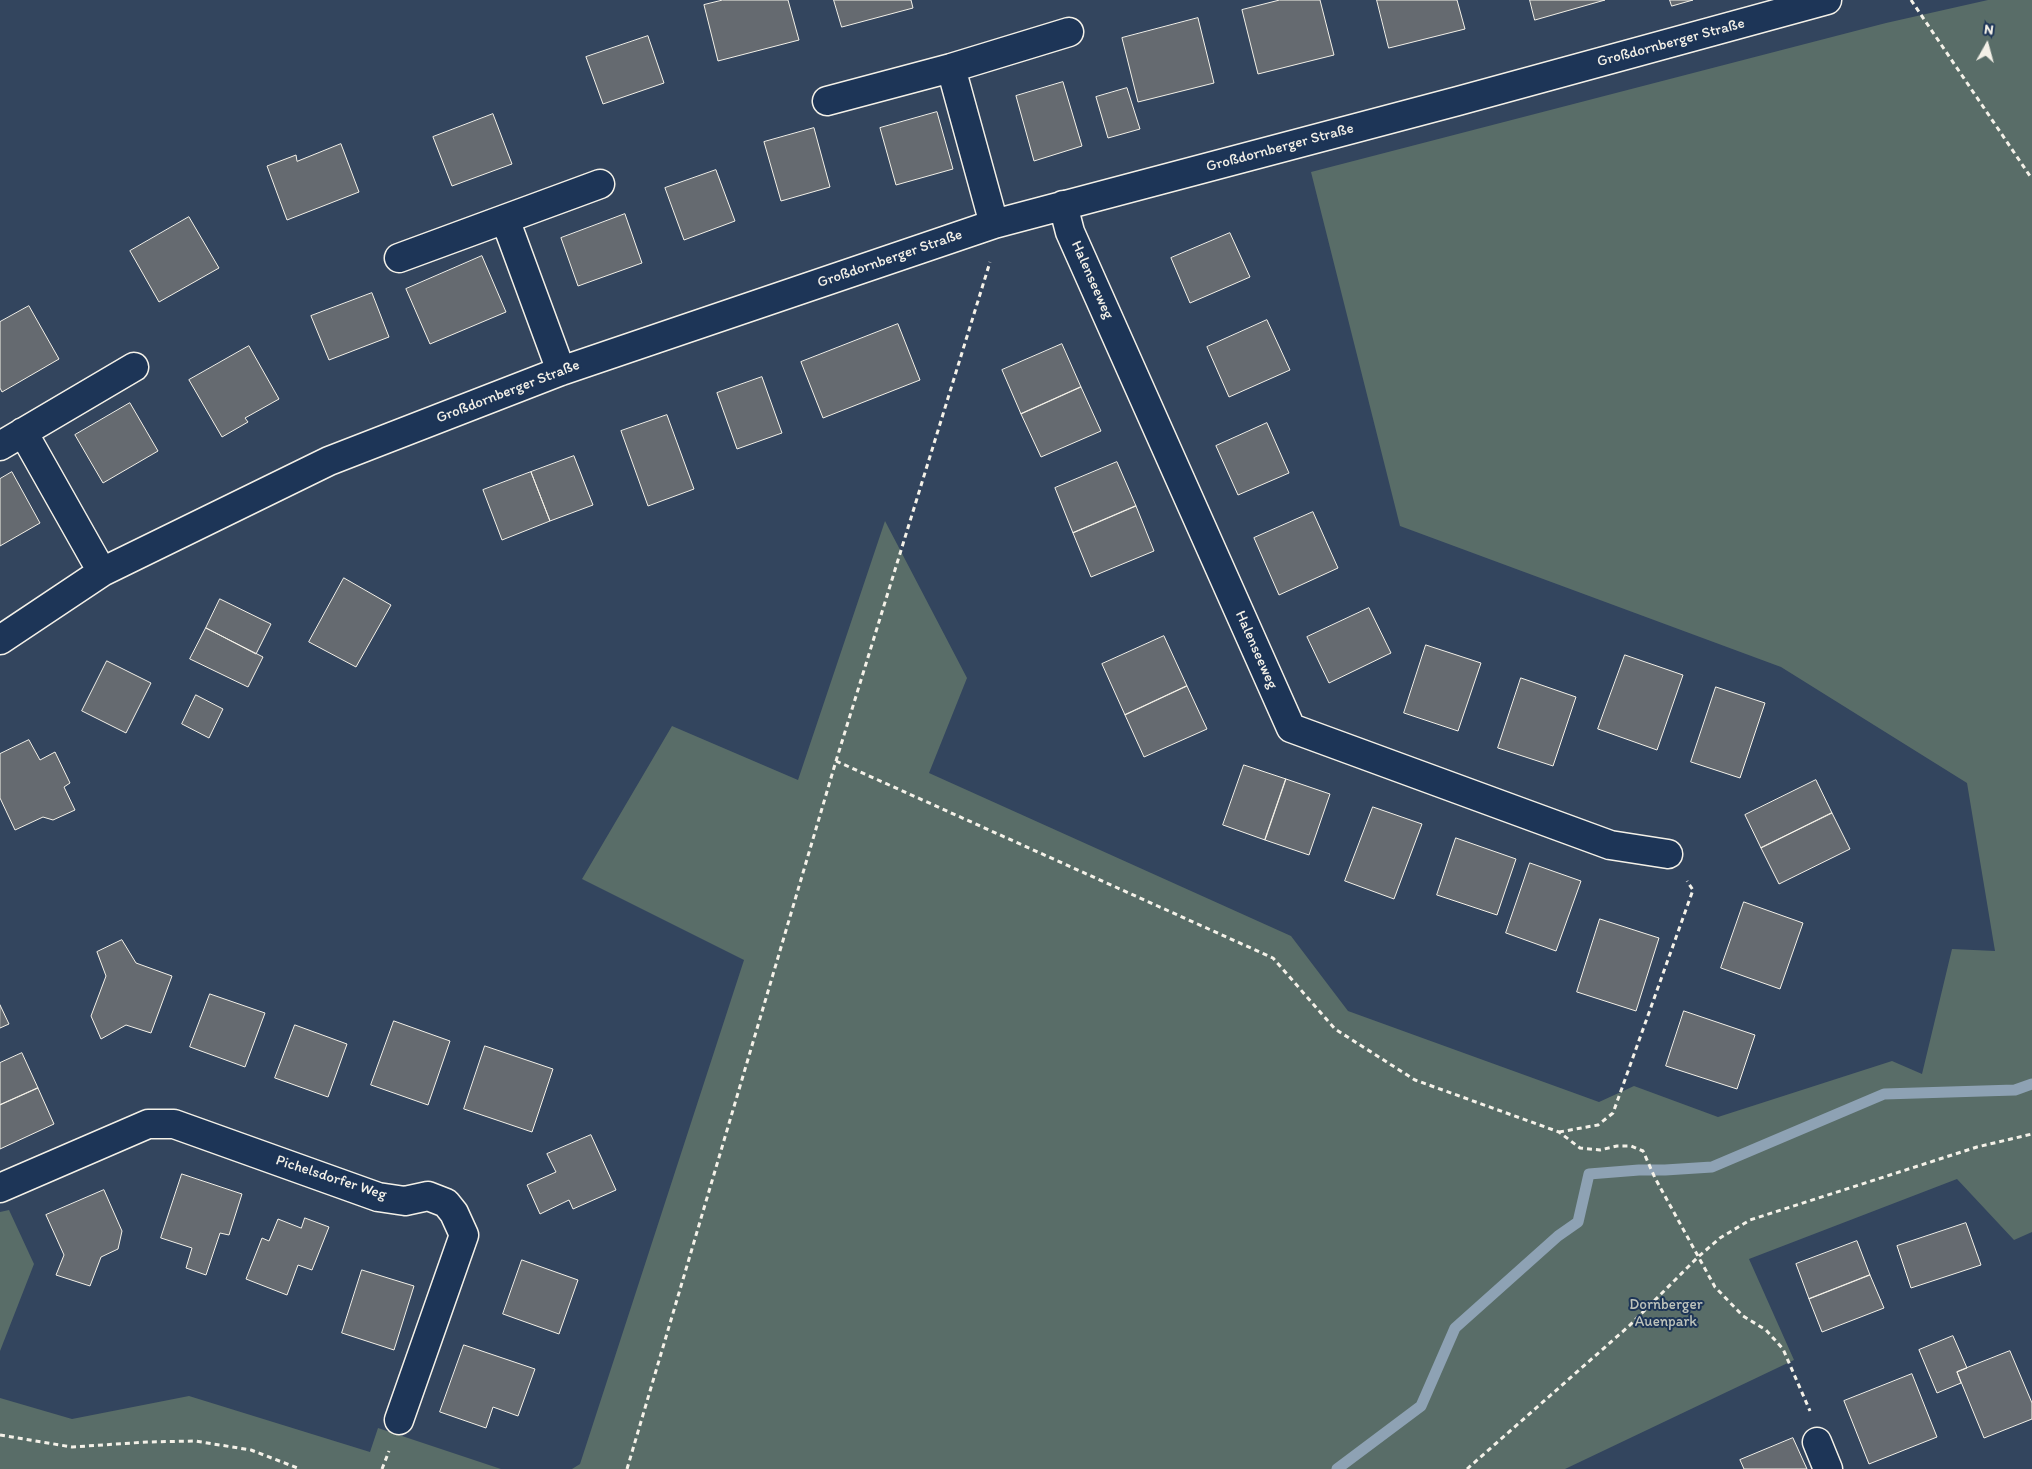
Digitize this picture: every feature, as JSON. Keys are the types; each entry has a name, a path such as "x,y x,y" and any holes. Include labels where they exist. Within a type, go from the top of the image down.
{"street":[{"name":"Großdornberger Straße","path":"0,640 102,572 330,460 561,371 994,224 1467,99 1827,0"},
{"path":"826,101 951,68 1069,32"},
{"path":"951,68 994,224"},
{"path":"399,258 600,184"},
{"name":"Halenseeweg","path":"1063,205 1070,232 1291,728 1610,845 1668,854"},
{"path":"505,219 561,371"},
{"path":"0,446 134,367"},
{"path":"23,432 102,572"},
{"name":"Pichelsdorfer Weg","path":"0,1188 148,1124 174,1124 378,1197 405,1200 428,1196 446,1203 454,1213 464,1234 399,1420"},
{"path":"1817,1442 1828,1469"}],"path":[{"path":"1911,0 2032,179"},
{"path":"627,1469 836,761 994,250 994,224"},
{"path":"836,761 1273,958 1335,1029 1415,1080 1559,1132 1580,1148 1600,1150 1617,1146 1631,1146 1643,1151 1655,1178 1715,1287 1743,1316 1766,1330 1783,1349 1818,1430 1817,1442"},
{"path":"1559,1132 1598,1125 1613,1113 1693,890 1668,854"},
{"path":"1467,1469 1622,1332 1698,1257 1720,1238 1750,1220 1977,1148 2032,1134"},
{"path":"0,1435 72,1447 195,1441 251,1450 300,1469"}],"green space":[{"name":"Dornberger Auenpark","path":"1988,0 2032,0 2032,1232 2014,1240 1957,1179 1749,1259 1794,1360 1565,1469 572,1469 580,1464 744,960 582,879 672,726 798,780 885,521 967,678 929,773 1291,936 1348,1011 1599,1102 1634,1086 1718,1117 1892,1061 1922,1074 1952,949 1995,951 1967,783 1781,667 1400,526 1311,172 1886,23"},
{"path":"9,1210 34,1264 0,1351 0,1212"},
{"path":"189,1396 370,1452 378,1428 501,1469 0,1469 0,1398 72,1419"}],"building":[{"path":"723,0 788,0 799,40 718,61 704,5"},
{"path":"834,0 911,0 913,8 842,27"},
{"path":"1280,0 1320,0 1334,55 1258,74 1242,10"},
{"path":"1377,0 1457,0 1465,29 1389,48"},
{"path":"1530,0 1605,0 1535,20"},
{"path":"1670,0 1693,0 1672,6"},
{"path":"1198,18 1214,83 1138,102 1122,38"},
{"path":"648,36 664,83 603,104 586,57"},
{"path":"1063,82 1082,146 1034,161 1016,96"},
{"path":"1127,88 1140,129 1108,138 1096,97"},
{"path":"937,112 953,169 896,185 880,128"},
{"path":"493,114 512,164 452,186 433,137"},
{"path":"814,128 830,187 781,201 764,142"},
{"path":"341,144 359,192 287,220 267,166 296,155 297,161"},
{"path":"716,170 735,221 684,240 665,188"},
{"path":"625,214 642,263 578,286 561,238"},
{"path":"189,217 219,268 159,302 130,251"},
{"path":"1230,233 1250,277 1190,303 1171,258"},
{"path":"482,256 506,312 430,344 406,289"},
{"path":"372,293 389,337 329,360 311,316"},
{"path":"29,306 59,359 2,392 0,388 0,322"},
{"path":"1267,320 1290,370 1229,397 1207,347"},
{"path":"898,324 920,380 823,418 801,362"},
{"path":"1062,344 1081,387 1021,414 1002,370"},
{"path":"249,346 279,399 245,418 248,422 222,437 189,380"},
{"path":"762,377 782,433 737,449 717,393"},
{"path":"1081,387 1101,431 1041,457 1021,414"},
{"path":"130,403 158,451 103,483 75,435"},
{"path":"667,415 694,489 648,506 621,431"},
{"path":"1267,423 1289,473 1238,495 1216,446"},
{"path":"574,456 593,505 550,521 531,472"},
{"path":"1117,462 1136,506 1073,533 1055,488"},
{"path":"12,472 40,523 0,546 0,479"},
{"path":"531,472 550,521 502,540 483,490"},
{"path":"1136,506 1154,551 1091,577 1073,533"},
{"path":"1313,512 1338,568 1279,595 1254,538"},
{"path":"344,578 391,605 356,667 309,642"},
{"path":"220,599 271,624 256,654 206,628"},
{"path":"1369,608 1391,653 1329,683 1307,637"},
{"path":"206,628 263,657 248,687 190,659"},
{"path":"1164,636 1187,686 1125,715 1102,664"},
{"path":"1426,645 1481,663 1458,731 1404,713"},
{"path":"1625,655 1683,675 1657,750 1598,729"},
{"path":"107,661 151,683 126,733 82,711"},
{"path":"1521,678 1576,697 1553,766 1498,748"},
{"path":"1187,686 1207,729 1144,757 1125,715"},
{"path":"1716,687 1765,703 1740,778 1691,762"},
{"path":"196,695 223,709 209,738 182,724"},
{"path":"29,740 40,760 55,752 70,783 64,787 75,810 53,820 43,817 15,830 0,798 0,754"},
{"path":"1244,765 1286,779 1265,840 1223,825"},
{"path":"1286,779 1330,794 1309,855 1265,840"},
{"path":"1816,780 1832,813 1761,848 1745,815"},
{"path":"1373,807 1422,824 1394,899 1345,881"},
{"path":"1832,813 1850,849 1779,884 1761,848"},
{"path":"1456,838 1516,859 1497,915 1437,895"},
{"path":"1530,863 1581,881 1556,951 1506,933"},
{"path":"1744,902 1803,923 1780,989 1721,968"},
{"path":"1600,919 1659,938 1636,1011 1577,992"},
{"path":"122,940 136,963 172,976 151,1033 126,1025 101,1039 91,1016 106,976 97,952"},
{"path":"210,994 265,1013 245,1067 190,1047"},
{"path":"0,1005 9,1024 0,1028"},
{"path":"1684,1011 1755,1035 1737,1089 1666,1066"},
{"path":"394,1021 450,1041 428,1105 371,1085"},
{"path":"295,1025 347,1044 328,1097 275,1078"},
{"path":"485,1046 553,1069 532,1132 464,1109"},
{"path":"22,1053 38,1088 0,1105 0,1063"},
{"path":"38,1088 54,1124 0,1149 0,1105"},
{"path":"591,1135 616,1190 573,1209 569,1200 540,1214 527,1185 556,1172 547,1154"},
{"path":"182,1174 242,1194 229,1235 220,1233 206,1275 186,1268 192,1248 161,1238"},
{"path":"104,1190 122,1231 118,1249 101,1257 90,1286 56,1275 64,1255 46,1215"},
{"path":"305,1218 329,1227 312,1270 298,1265 287,1295 246,1279 262,1238 269,1241 278,1219 301,1228"},
{"path":"1966,1223 1981,1265 1911,1288 1897,1246"},
{"path":"1857,1241 1870,1275 1809,1299 1796,1264"},
{"path":"522,1260 578,1280 559,1334 503,1314"},
{"path":"362,1270 414,1286 394,1350 342,1333"},
{"path":"1870,1275 1884,1308 1822,1332 1809,1299"},
{"path":"1953,1336 1967,1368 1957,1372 1961,1383 1937,1393 1919,1350"},
{"path":"464,1345 535,1369 518,1416 493,1407 486,1428 440,1412"},
{"path":"2010,1351 2032,1403 2032,1419 1984,1438 1957,1372"},
{"path":"1912,1374 1937,1437 1869,1464 1844,1401"},
{"path":"1793,1438 1807,1469 1744,1469 1740,1460"}],"waterway":[{"path":"1337,1469 1421,1406 1455,1328 1558,1236 1578,1222 1589,1174 1712,1167 1884,1094 2015,1090 2032,1084"}]}
